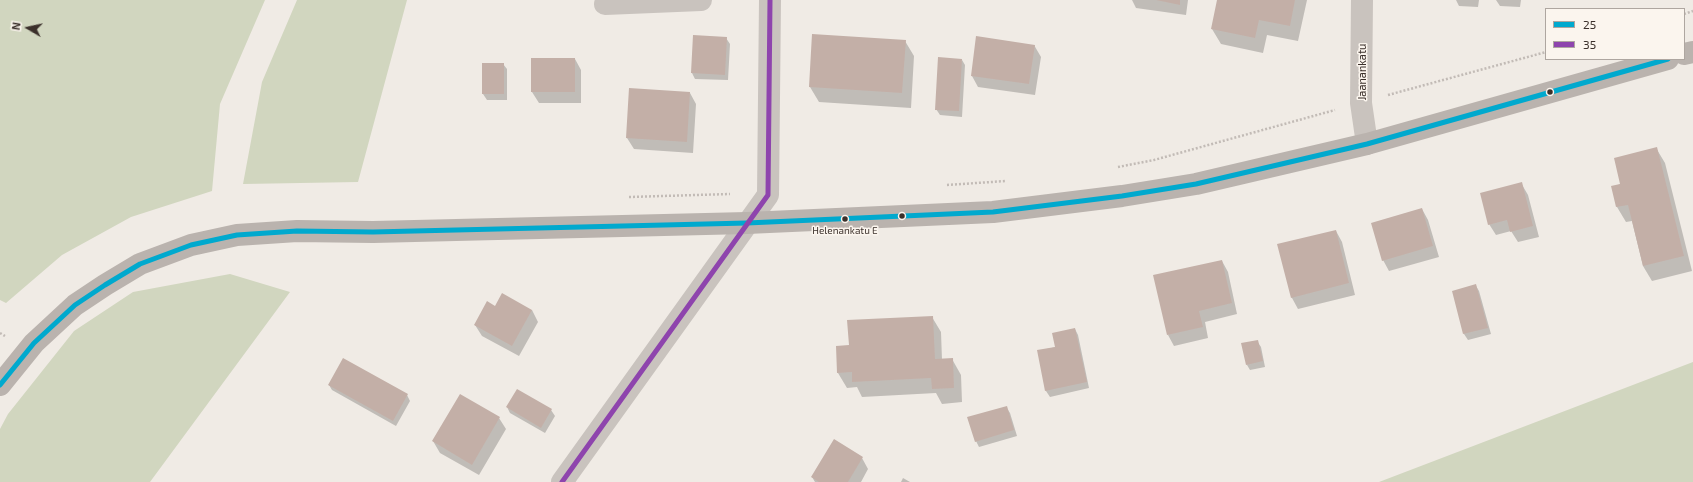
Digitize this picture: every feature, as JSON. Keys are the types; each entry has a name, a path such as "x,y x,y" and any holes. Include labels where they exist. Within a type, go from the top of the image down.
{"street":[{"path":"605,4 701,0"},
{"path":"562,482 734,245 747,223 768,196 770,0"},
{"name":"Jaanankatu","path":"1362,0 1361,103 1367,144"},
{"path":"0,384 34,343 74,305 104,285 140,264 191,245 237,235 297,231 372,232 747,223 993,212 1114,197 1196,184 1367,144 1664,60"}],"path":[{"path":"1114,168 1154,160 1545,52"},
{"path":"939,185 1008,181"},
{"path":"624,197 711,194 768,196"}],"green space":[{"path":"0,0 265,0 220,104 212,191 131,217 62,255 6,303 0,300"},
{"path":"297,0 407,0 358,182 243,184 262,82"},
{"path":"230,274 290,292 150,482 0,482 0,429 8,414 74,331 133,292"},
{"path":"1693,362 1693,482 1379,482"}],"building":[{"path":"1156,0 1180,0 1180,5"},
{"path":"1217,0 1295,0 1290,26 1259,20 1255,38 1211,29"},
{"path":"812,34 906,40 902,93 809,87"},
{"path":"693,35 727,37 725,75 691,73"},
{"path":"976,36 1035,45 1029,84 971,76"},
{"path":"938,57 962,59 959,111 935,110"},
{"path":"531,58 575,58 575,92 531,92"},
{"path":"482,63 504,63 504,94 482,94"},
{"path":"629,88 690,92 687,142 626,138"},
{"path":"1657,147 1684,256 1643,266 1628,205 1616,207 1611,186 1620,184 1614,158"},
{"path":"1522,182 1533,226 1510,232 1507,220 1488,225 1480,193"},
{"path":"1422,208 1433,246 1382,261 1371,223"},
{"path":"1336,230 1349,283 1291,298 1277,244"},
{"path":"1222,260 1232,303 1199,311 1203,327 1167,335 1153,275"},
{"path":"1476,284 1488,328 1463,334 1452,291"},
{"path":"502,293 532,310 512,346 474,325 487,301 495,306"},
{"path":"933,316 935,359 953,358 954,388 932,389 931,378 852,382 852,372 837,373 836,346 849,345 847,320"},
{"path":"1075,328 1087,382 1045,391 1037,350 1055,347 1052,333"},
{"path":"1258,340 1263,361 1246,365 1241,343"},
{"path":"343,358 408,394 393,421 328,385"},
{"path":"517,389 552,409 541,428 506,407"},
{"path":"460,394 500,417 472,465 432,441"},
{"path":"1007,406 1014,430 975,442 967,417"},
{"path":"834,439 863,457 848,482 819,482 811,477"}],"transit line":[{"name":"35","path":"562,482 768,195 770,0"},
{"name":"25","path":"0,385 34,343 75,305 105,285 140,264 191,245 237,235 297,231 373,232 747,223 993,212 1122,196 1196,184 1367,144 1664,60"}],"place":[{"name":"Helenankatu E","path":"845,219"}]}
